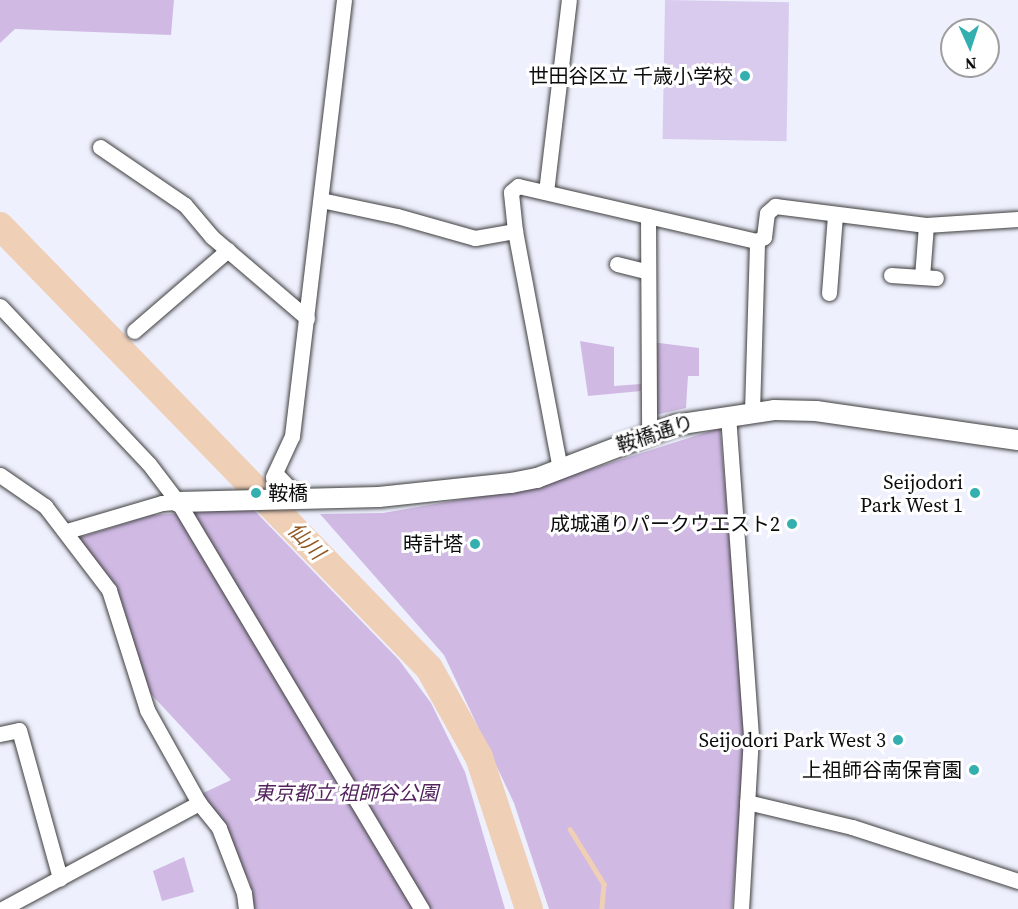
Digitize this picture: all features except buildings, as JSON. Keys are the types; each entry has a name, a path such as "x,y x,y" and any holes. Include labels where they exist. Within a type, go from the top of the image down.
{"street":[{"path":"274,475 292,436 344,0"},
{"path":"546,192 569,0"},
{"path":"100,147 185,205 228,250 307,318"},
{"path":"561,469 515,231 511,192 518,186 757,241 764,237 767,213 775,206 926,225 1018,219"},
{"path":"321,201 397,216 475,238 515,231"},
{"path":"829,293 835,215"},
{"path":"648,216 649,433"},
{"path":"891,275 929,278 926,225"},
{"path":"752,412 757,241"},
{"path":"134,331 228,250"},
{"path":"616,264 648,272"},
{"path":"0,306 149,464 178,502 422,909"},
{"name":"鞍橋通り","path":"178,502 234,502 417,494 511,483 561,469 649,433 728,415 752,412 816,411 1018,440"},
{"path":"728,415 752,736 741,909"},
{"path":"0,475 45,506 67,531 109,590 147,710 199,803 219,828 244,893 246,909"},
{"path":"274,475 291,500"},
{"path":"274,475 291,500"},
{"path":"67,531 162,503 178,502"},
{"path":"0,734 19,730 60,878"},
{"path":"747,802 852,826 1018,881"},
{"path":"2,909 199,803"}],"green space":[{"path":"0,0 174,0 171,35 15,29 0,43"},
{"path":"580,341 614,347 614,386 641,384 641,391 588,396"},
{"path":"651,342 699,348 699,376 688,376 686,408 651,416"},
{"path":"720,428 746,733 732,909 549,909 514,803 444,655 320,514 383,513 538,486"},
{"name":"東京都立 祖師谷公園","path":"253,509 399,660 431,703 465,772 505,909 253,909 250,882 201,794 231,780 150,693 113,583 78,538 152,515"},
{"path":"184,857 194,892 162,901 153,871"}],"shaded area":[{"path":"665,0 789,2 787,141 663,139"}],"waterway":[{"name":"仙川","path":"0,226 429,668 479,757 529,909"},
{"path":"570,829 604,884 602,909"}],"place":[{"name":"世田谷区立 千歳小学校","path":"745,76"},
{"name":"鞍橋","path":"256,493"},
{"name":"Seijodori Park West 1","path":"975,493"},
{"name":"成城通りパークウエスト2","path":"792,524"},
{"name":"時計塔","path":"475,544"},
{"name":"Seijodori Park West 3","path":"898,740"},
{"name":"上祖師谷南保育園","path":"974,770"}]}
